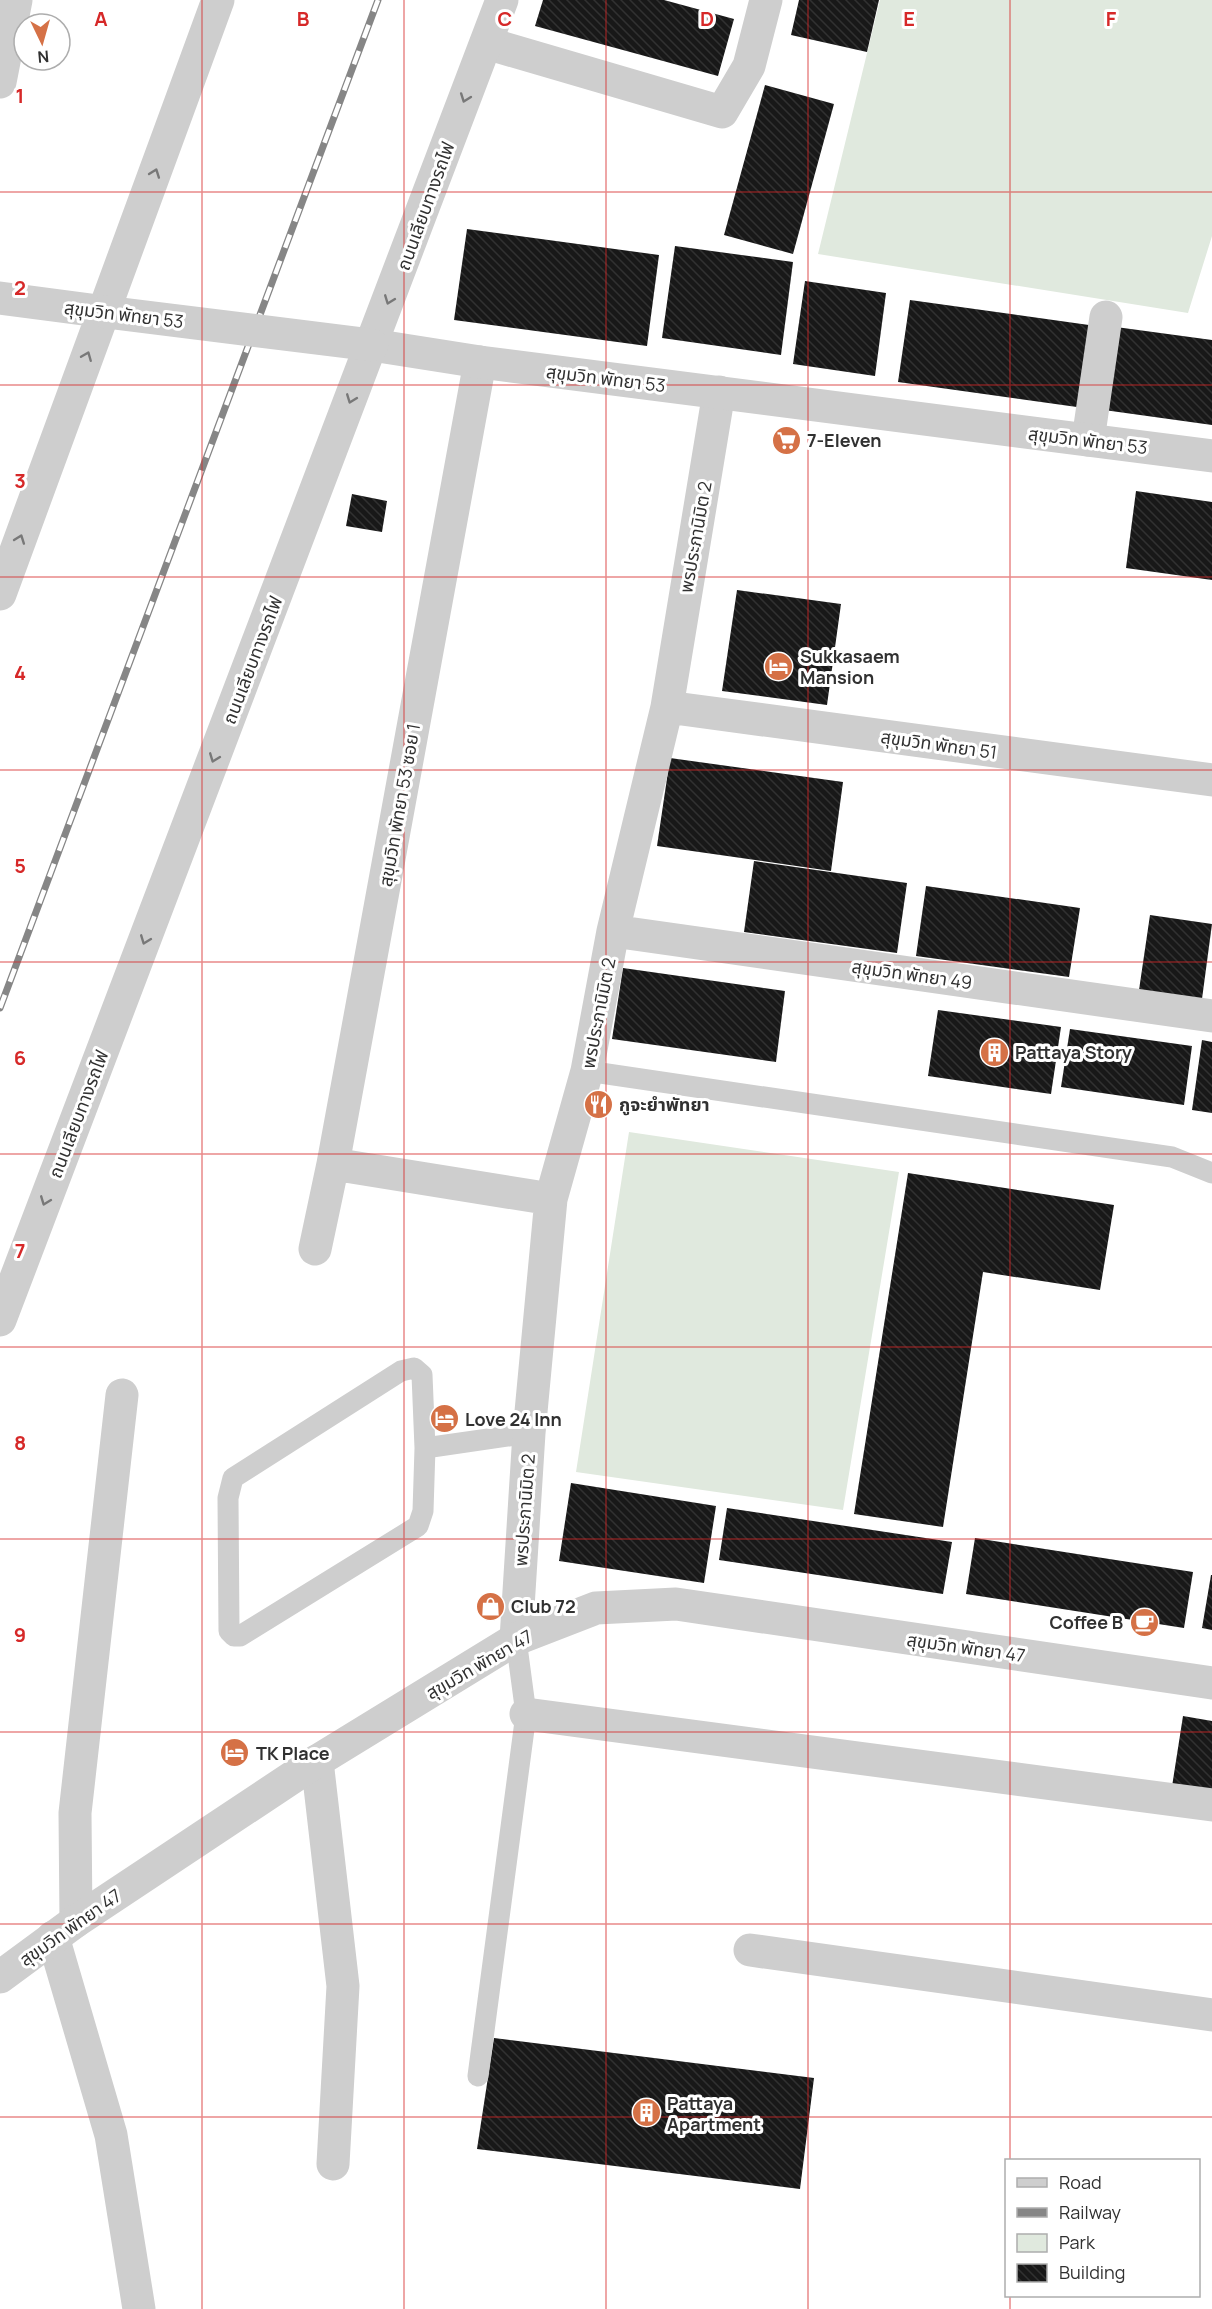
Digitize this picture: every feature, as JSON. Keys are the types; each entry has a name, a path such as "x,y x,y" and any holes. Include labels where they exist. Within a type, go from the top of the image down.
{"street":[{"path":"0,82 16,0"},
{"path":"0,594 75,386 106,312 218,0"},
{"name":"ถนนเลียบทางรถไฟ","path":"0,1320 502,0"},
{"path":"486,43 722,112 749,66 766,0"},
{"name":"สุขุมวิท พัทยา 53","path":"0,298 1212,456"},
{"path":"1088,440 1106,317"},
{"name":"สุขุมวิท พัทยา 53 ซอย 1","path":"315,1249 333,1164 480,362"},
{"name":"พรประภานิมิต 2","path":"516,1639 529,1433 551,1199 587,1071 613,931 667,707 719,392"},
{"name":"สุขุมวิท พัทยา 51","path":"667,707 1212,780"},
{"name":"สุขุมวิท พัทยา 49","path":"613,931 1212,1016"},
{"path":"333,1164 551,1199"},
{"path":"122,1395 75,1814 65,1929 111,2135 138,2309"},
{"name":"สุขุมวิท พัทยา 47","path":"0,1977 65,1929 317,1761 516,1639 596,1608 676,1604 1212,1683"},
{"path":"526,1714 1212,1805"},
{"path":"317,1761 343,1986 333,2164"},
{"path":"750,1950 1212,2015"}],"lane":[{"path":"587,1071 1172,1157 1212,1173"},
{"path":"414,1368 422,1375 426,1448 423,1511 418,1526 240,1636 234,1636 229,1631 228,1488 233,1479 401,1371 414,1368"},
{"path":"426,1448 529,1433"},
{"path":"477,2076 526,1714 516,1639"}],"green space":[{"path":"880,0 1212,0 1212,236 1188,313 818,254"},
{"path":"629,1132 899,1172 843,1510 576,1472"}],"building":[{"path":"543,0 664,0 734,19 718,76 535,26"},
{"path":"799,0 879,0 867,52 791,35"},
{"path":"765,85 834,104 793,254 724,235"},
{"path":"467,229 659,255 647,346 454,320"},
{"path":"675,246 793,262 781,355 662,338"},
{"path":"805,281 886,293 875,376 793,364"},
{"path":"910,300 1096,326 1084,408 898,382"},
{"path":"1116,327 1212,340 1212,425 1104,410"},
{"path":"1136,491 1212,502 1212,580 1126,568"},
{"path":"352,494 387,501 382,532 346,526"},
{"name":"Sukkasaem Mansion","path":"737,590 841,604 827,705 722,691"},
{"path":"670,758 843,782 831,871 657,846"},
{"path":"754,861 907,883 897,953 744,932"},
{"path":"926,886 1080,908 1069,977 916,956"},
{"path":"1150,915 1212,924 1202,999 1139,990"},
{"path":"623,968 785,991 776,1062 612,1039"},
{"name":"Pattaya Story","path":"938,1010 1061,1027 1051,1094 928,1076"},
{"path":"1070,1029 1192,1046 1184,1105 1061,1087"},
{"path":"1202,1040 1212,1042 1212,1113 1192,1110"},
{"path":"908,1173 1114,1205 1100,1290 983,1272 943,1527 854,1514"},
{"path":"571,1483 716,1506 704,1583 559,1561"},
{"path":"727,1508 952,1542 943,1594 719,1560"},
{"path":"975,1538 1193,1572 1184,1628 966,1594"},
{"path":"1212,1575 1212,1630 1202,1628"},
{"path":"1183,1716 1212,1721 1212,1799 1171,1793"},
{"name":"Pattaya Apartment","path":"494,2038 814,2078 800,2189 477,2149"}],"railway":[{"path":"0,1008 378,0"}],"place":[{"name":"7-Eleven","path":"786,440"},
{"name":"Sukkasaem Mansion","path":"779,666"},
{"name":"Pattaya Story","path":"994,1052"},
{"name":"กูจะยำพัทยา","path":"598,1104"},
{"name":"Love 24 Inn","path":"444,1419"},
{"name":"Club 72","path":"490,1606"},
{"name":"Coffee B","path":"1144,1622"},
{"name":"TK Place","path":"235,1753"},
{"name":"Pattaya Apartment","path":"646,2113"}]}
